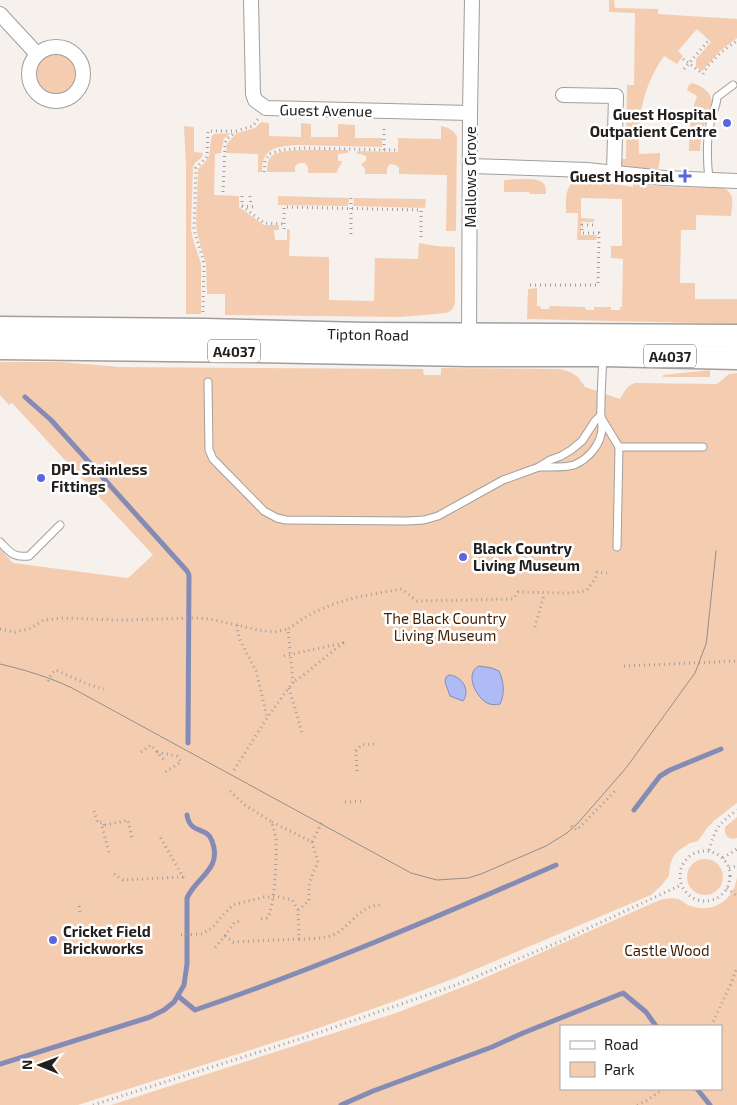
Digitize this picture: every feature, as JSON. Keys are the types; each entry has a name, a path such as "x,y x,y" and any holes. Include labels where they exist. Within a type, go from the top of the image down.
{"main road":[{"name":"Tipton Road","path":"0,328 202,332 254,341 603,346 737,358"},
{"name":"Tipton Road","path":"0,348 202,332"},
{"name":"Tipton Road","path":"603,346 737,336"}],"street":[{"name":"Guest Avenue","path":"252,0 253,94 255,100 266,108 470,113"},
{"name":"Mallows Grove","path":"469,345 472,0"},
{"path":"0,14 37,54"},
{"path":"54,46 71,50 78,56 84,73 78,90 72,96 64,101 55,102 46,100 32,88 29,70 31,61 37,54 45,48 54,46"},
{"path":"563,95 616,96 614,173"},
{"path":"470,166 577,169 664,178 737,181"}],"lane":[{"path":"709,180 707,150 709,126 717,97 733,85"},
{"path":"539,467 572,465 581,462 598,444 602,426 600,416 603,346"},
{"path":"208,382 208,446 213,458 264,511 277,518 286,520 424,520 445,512 503,480 539,467 572,450 582,441 600,416"},
{"path":"600,416 618,447 617,547"},
{"path":"618,447 703,447"},
{"path":"0,542 13,555 29,556 60,526"}],"path":[{"path":"684,70 708,41"},
{"path":"683,59 703,74 716,57 737,41"},
{"path":"202,332 204,265 194,230 196,168 207,157 208,131 236,131 253,126 266,108"},
{"path":"384,111 384,150"},
{"path":"224,192 225,145 226,140 236,131"},
{"path":"264,172 267,157 275,152 302,148 352,151 396,150"},
{"path":"242,196 242,206"},
{"path":"250,196 251,206"},
{"path":"351,198 351,236"},
{"path":"242,206 257,206"},
{"path":"242,206 264,223 284,224"},
{"path":"284,230 284,207 421,210 421,237"},
{"path":"530,285 598,286 599,233 582,233 582,225 594,225"},
{"path":"0,629 15,632 28,629 44,620 63,618 119,620 197,618 275,632 288,629 311,614 336,603 369,594 402,590 417,601 513,599 518,592 568,593 586,591 595,580 597,572 607,573"},
{"path":"535,627 544,595"},
{"path":"237,625 239,638 256,671 267,718"},
{"path":"288,629 293,682"},
{"path":"234,770 267,718 293,682 342,643 284,656"},
{"path":"624,666 737,661"},
{"path":"48,681 56,670 87,684 104,689"},
{"path":"289,688 303,736"},
{"path":"357,772 356,751 361,745 374,744"},
{"path":"141,752 151,745 163,760 170,754"},
{"path":"157,752 177,756 181,762 162,774"},
{"path":"571,826 577,830 617,789"},
{"path":"230,791 245,805 272,822 312,842"},
{"path":"345,802 363,801"},
{"path":"709,850 715,831 721,822 737,810"},
{"path":"94,811 98,823 103,822 104,826"},
{"path":"104,826 128,820 132,839"},
{"path":"298,910 309,902 308,890 311,876 318,863 312,842 323,820"},
{"path":"260,919 267,918 270,915 273,897 276,840 272,822"},
{"path":"104,826 102,826 109,852"},
{"path":"114,874 123,880 183,877 159,835"},
{"path":"723,858 737,849"},
{"path":"709,850 716,852 723,858 729,868 730,875 727,888 723,894 718,898 705,902 692,898 687,894 681,885 679,871 685,859 696,852 709,850"},
{"path":"729,868 737,866"},
{"path":"92,1105 456,985 561,941 681,885"},
{"path":"727,888 737,896"},
{"path":"181,935 202,934 213,927 233,905 264,898 279,897 292,900 298,910 298,939"},
{"path":"225,936 233,942 318,938 339,932 363,910 373,905 382,905"},
{"path":"80,912 79,906 81,906"},
{"path":"214,950 235,922 241,922"},
{"path":"711,1025 737,967"},
{"path":"637,1105 662,1090"}],"green space":[{"path":"609,0 614,0 615,8 658,9 658,14 737,19 737,38 720,51 702,71 696,67 696,59 711,42 697,29 678,51 683,56 677,64 664,56 651,79 643,103 639,127 639,154 660,153 658,169 655,170 621,166 621,159 626,159 627,85 634,85 635,13 609,12"},
{"path":"60,54 67,57 73,63 76,74 75,82 67,91 60,94 52,94 45,91 37,82 36,70 39,63 48,55"},
{"path":"692,83 699,85 705,90 710,95 712,102 701,138 700,151 689,151 690,123 697,96 687,90"},
{"path":"261,122 269,123 269,136 301,137 301,123 311,124 311,137 338,137 338,124 355,125 355,138 382,138 382,147 296,145 276,148 267,153 264,158 262,172 258,172 258,154 226,153 227,144 237,133 255,128"},
{"path":"184,126 194,127 194,152 203,153 202,157 193,167 191,229 201,264 201,314 186,314 186,166"},
{"path":"441,126 450,129 457,136 456,231 446,231 447,175 399,174 399,168 396,165 390,164 387,168 387,174 365,174 365,169 361,164 366,161 366,156 357,154 357,151 398,152 398,138 441,139"},
{"path":"230,133 224,139 221,153 215,154 214,195 239,196 239,207 264,225 279,225 279,230 274,230 275,240 287,240 287,229 290,230 289,256 329,257 329,300 374,301 375,258 418,259 419,243 455,247 455,302 452,309 446,313 401,317 225,315 225,294 207,294 206,264 197,233 196,221 198,169 209,157 212,136 214,134"},
{"path":"348,150 348,153 338,154 338,161 342,161 337,173 308,173 308,167 305,163 299,163 295,166 295,172 267,172 267,165 272,156 281,152"},
{"path":"581,178 633,187 633,183 669,187 723,188 727,190 732,196 731,216 696,215 696,230 681,230 680,283 695,283 695,299 737,299 737,324 527,319 528,289 537,288 537,306 540,306 541,309 549,309 550,306 585,307 586,310 594,310 594,307 611,307 611,310 620,310 620,307 622,307 623,259 611,258 611,246 622,246 622,199 581,198 581,218 594,219 594,222 581,222 581,235 597,235 596,240 577,240 578,213 566,213 566,197 571,184"},
{"path":"504,180 539,180 544,184 546,194 504,192"},
{"path":"278,196 349,198 348,206 278,205"},
{"path":"354,198 426,199 425,208 353,206"},
{"name":"The Black Country Living Museum","path":"0,362 61,362 120,367 423,369 424,375 441,375 441,368 559,369 575,375 585,387 620,399 624,391 635,383 717,384 729,374 737,373 737,803 715,820 698,841 690,843 678,851 670,865 669,876 651,895 455,978 310,1031 78,1105 0,1105 0,549 13,563 128,578 153,555 12,403 9,405 0,395"},
{"path":"710,370 710,377 663,377 663,375"},
{"path":"737,817 737,838 732,839 726,834 725,827"},
{"path":"705,859 717,865 723,877 717,889 705,895 693,889 687,877 693,865"},
{"name":"Castle Wood","path":"737,877 737,1105 111,1105 396,1013 473,983 660,900 678,899 697,908 709,908 720,904 729,897"}],"water":[{"path":"479,666 499,671 503,688 500,704 493,705 487,703 476,691 473,685 472,674"},
{"path":"449,675 458,678 464,684 466,692 463,701 450,696 445,682 446,677"}],"waterway":[{"path":"25,397 51,420 189,575 188,743"},
{"path":"634,810 660,776 721,749"},
{"path":"0,1064 150,1017 174,1002 184,985 187,964 187,898 207,872 214,859 210,836 191,825 187,815"},
{"path":"178,996 195,1010 241,994 422,923 556,865"},
{"path":"341,1105 373,1091 492,1047 623,993 646,1012 655,1025"},
{"path":"698,1090 710,1105"}],"tram line":[{"path":"0,664 37,674 72,688 411,873 437,880 468,878 546,846 567,833 626,768 695,673 706,644 716,551"}],"place":[{"name":"Guest Hospital Outpatient Centre","path":"727,123"},
{"name":"Guest Hospital","path":"685,176"},
{"name":"DPL Stainless Fittings","path":"41,478"},
{"name":"Black Country Living Museum","path":"463,557"},
{"name":"Cricket Field Brickworks","path":"53,940"}]}
